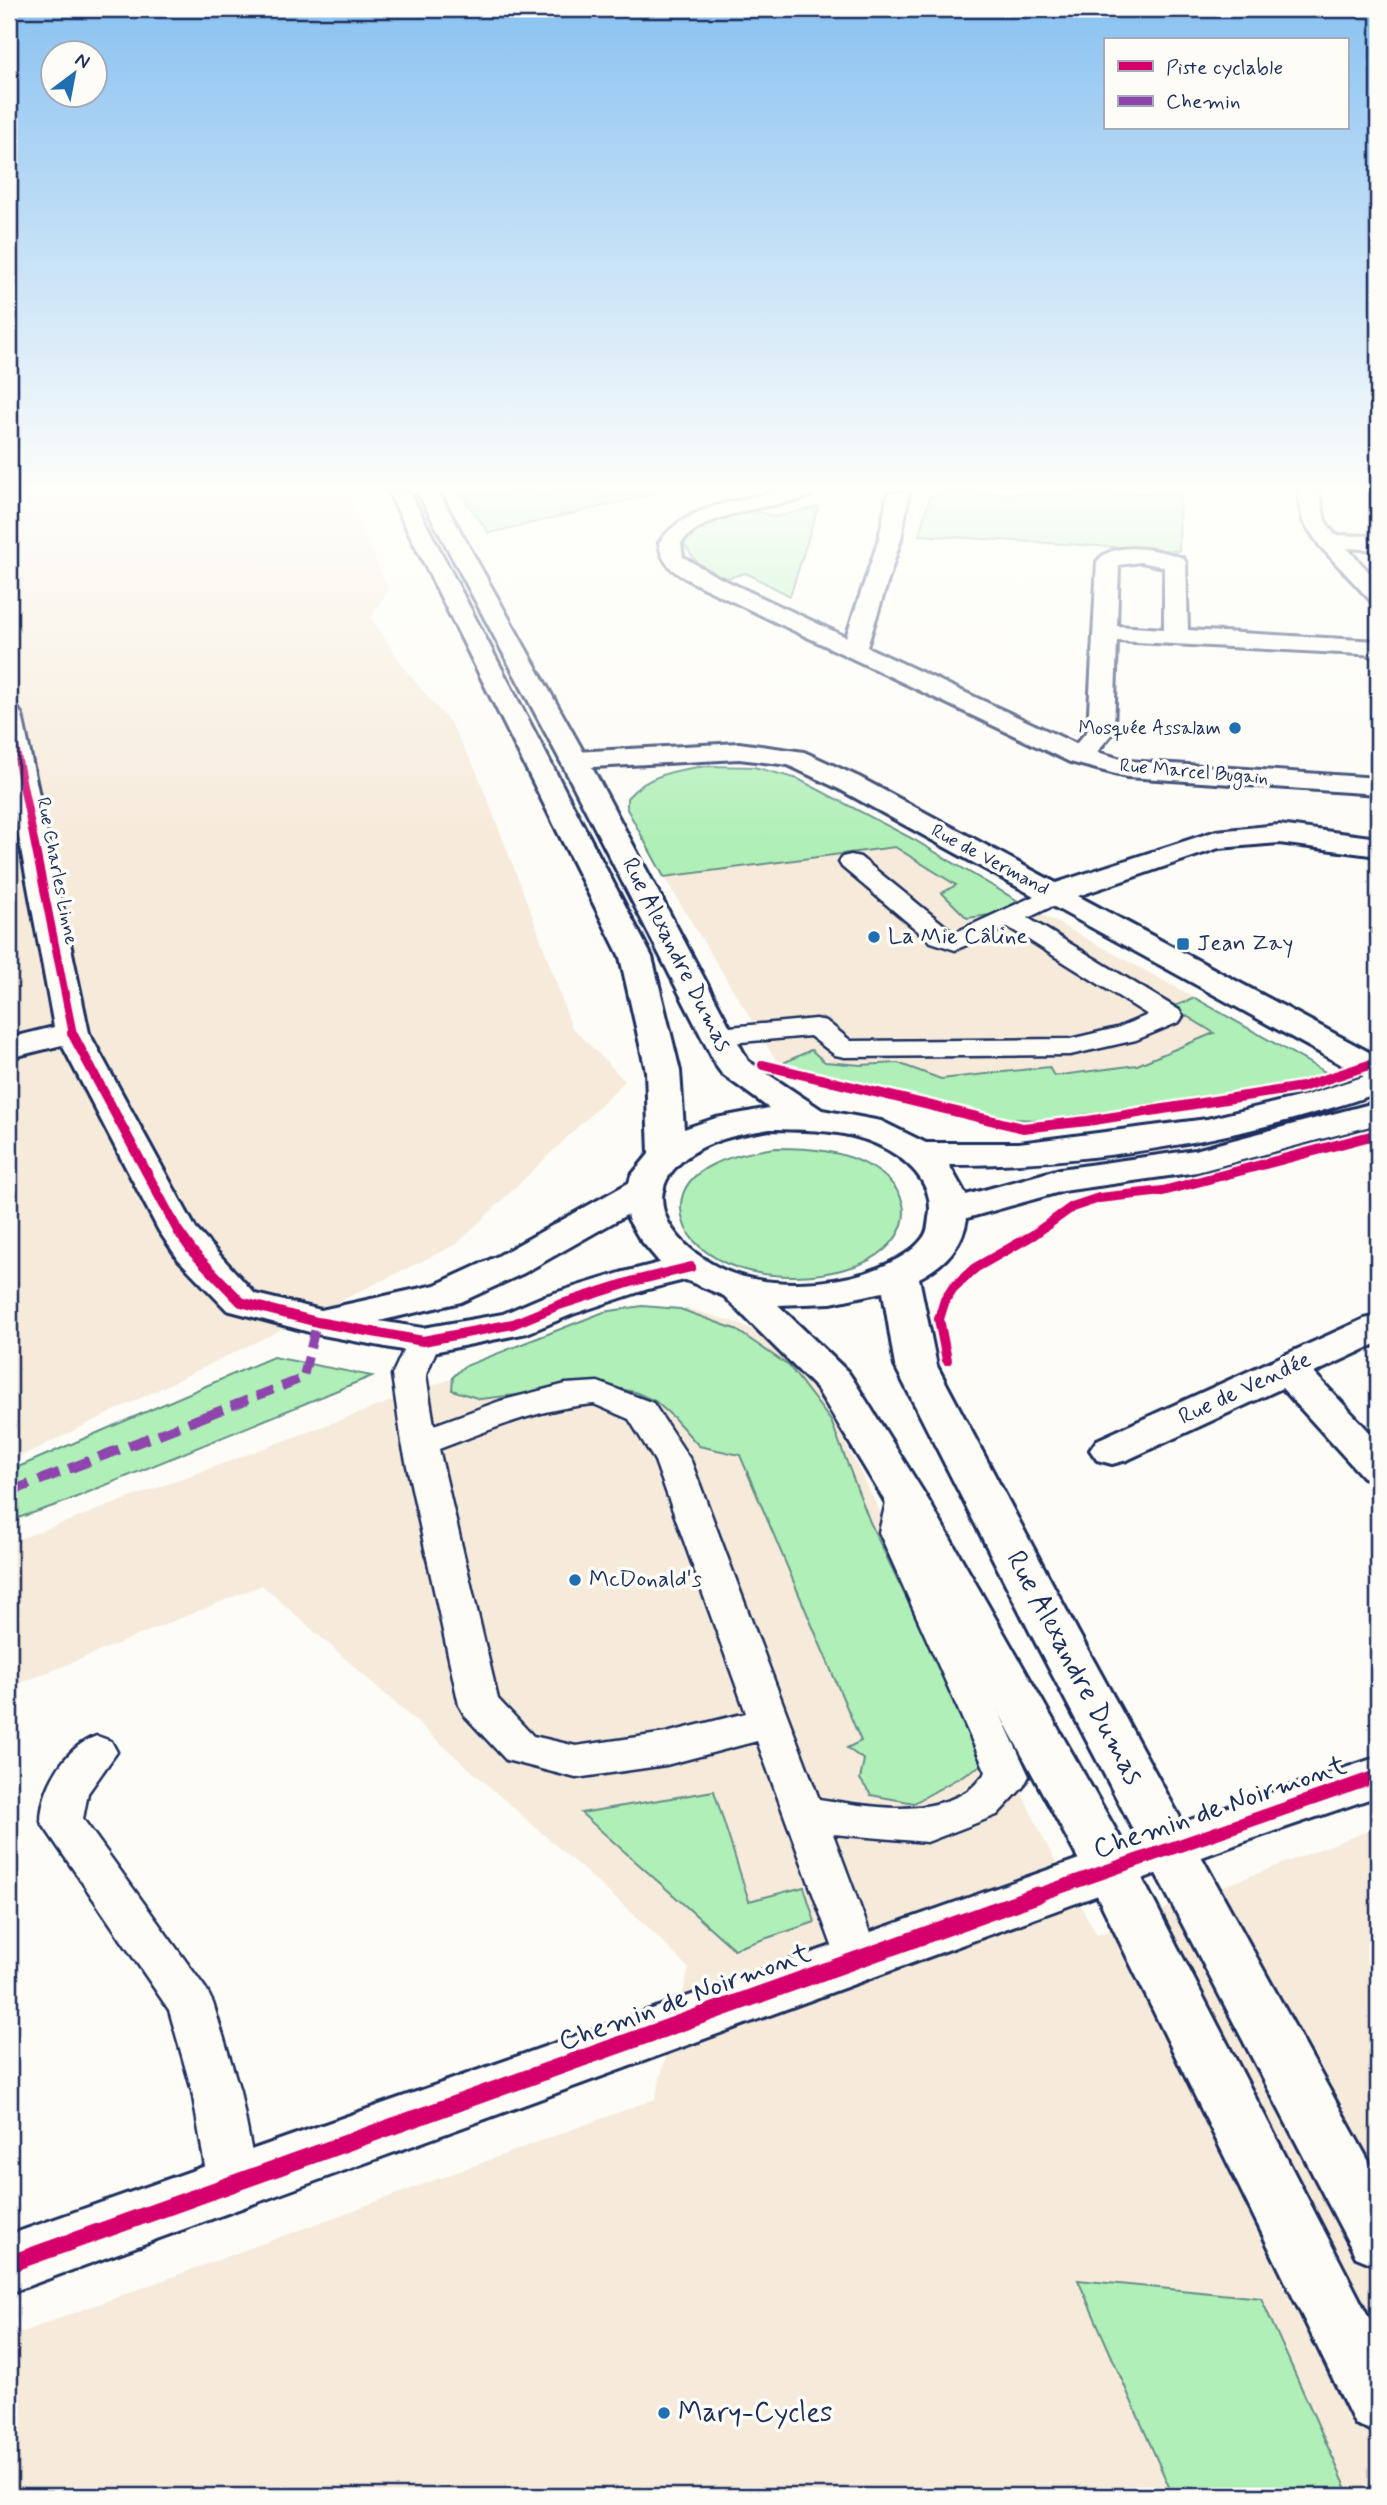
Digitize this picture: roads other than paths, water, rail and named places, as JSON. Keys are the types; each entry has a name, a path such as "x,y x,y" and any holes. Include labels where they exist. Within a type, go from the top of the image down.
{"street":[{"name":"Rue Alexandre Dumas","path":"460,610 636,957 663,1072 667,1155"},
{"path":"472,610 550,753 574,760"},
{"name":"Rue Alexandre Dumas","path":"492,610 574,760 734,1067 812,1119"},
{"name":"Rue Marcel Bugain","path":"770,610 1080,755 1126,769 1378,786"},
{"path":"854,649 867,610"},
{"path":"1080,755 1101,731 1105,610"},
{"path":"1175,637 1177,610"},
{"path":"1104,633 1378,648"},
{"name":"Rue Charles Linne","path":"9,715 72,1033 178,1231 193,1252 242,1302 317,1322 424,1340 513,1324 559,1305 691,1267"},
{"name":"Rue de Vermand","path":"574,760 738,751 794,758 849,783 1378,1071"},
{"path":"1056,895 1074,886 1216,840 1279,834 1378,847"},
{"path":"9,1048 72,1033"},
{"path":"919,1154 1019,1154 1207,1130 1319,1102 1378,1082"},
{"path":"770,1118 812,1119 852,1125 889,1137 919,1154 937,1172 947,1191 951,1210 945,1234 928,1255 900,1273 866,1286 827,1292 786,1293 737,1287 691,1267 675,1257 654,1236 644,1212 645,1189 653,1171 667,1155 695,1137 731,1125 770,1118"},
{"path":"951,1210 1060,1180 1197,1161 1366,1118"},
{"path":"317,1322 447,1294 510,1265 645,1189"},
{"name":"Rue Alexandre Dumas","path":"900,1273 916,1366 1170,1849 1378,2236"},
{"path":"737,1287 833,1381 905,1498 1111,1870 1378,2400"},
{"name":"Rue de Vendée","path":"1112,1450 1378,1328"},
{"path":"1288,1370 1378,1467"},
{"name":"Chemin de Noirmont","path":"9,2264 1378,1776"}],"lane":[{"path":"851,862 940,937 954,942 1012,918 1056,895"},
{"path":"719,1036 816,1027 845,1049 1070,1047 1126,1034 1169,1016 1012,918"},
{"path":"424,1340 409,1375 420,1443 479,1705 520,1749 576,1762 666,1749 772,1722"},
{"path":"420,1443 472,1422 566,1395 598,1393 641,1411 673,1461 858,1960"},
{"path":"805,1814 864,1822 927,1825 982,1803 1008,1776 897,1532 905,1498"},
{"path":"97,1752 77,1774 66,1794 61,1810 62,1822 190,2003 216,2091 233,2184"}],"place":[{"name":"Mosquée Assalam","path":"1235,728"},
{"name":"La Mie Câline","path":"874,937"},
{"name":"Jean Zay","path":"1183,944"},
{"name":"McDonald's","path":"575,1580"},
{"name":"Mary-Cycles","path":"664,2413"}]}
